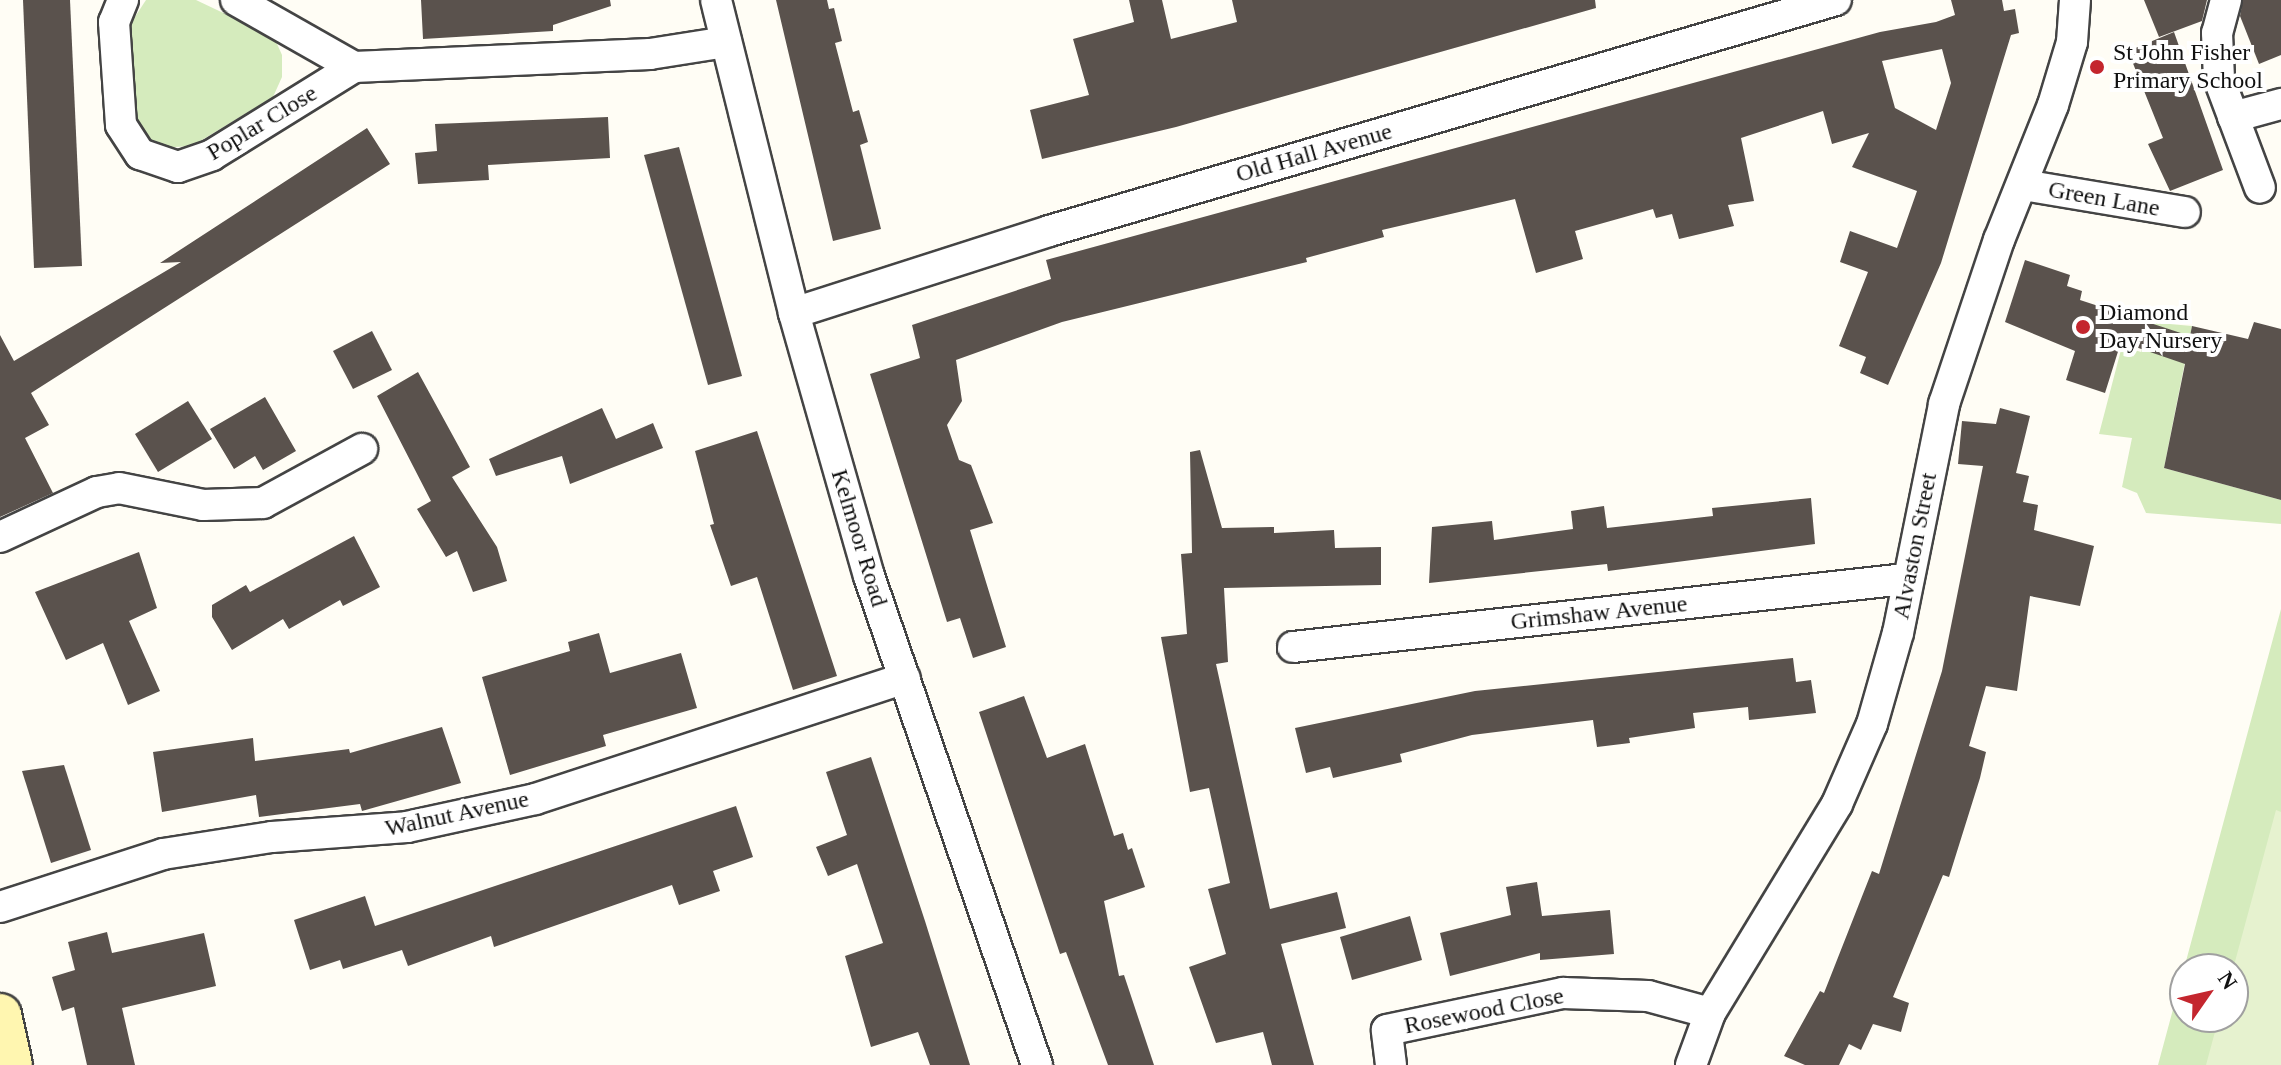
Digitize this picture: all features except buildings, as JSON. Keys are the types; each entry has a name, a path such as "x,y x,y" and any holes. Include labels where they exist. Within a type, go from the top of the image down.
{"street":[{"name":"Poplar Close","path":"123,0 114,22 121,125 127,143 160,165 195,163 354,67 650,54 726,42"},
{"name":"Poplar Close","path":"236,0 354,67"},
{"name":"Kelmoor Road","path":"716,0 794,313 869,576 1037,1065"},
{"name":"Old Hall Avenue","path":"794,313 1064,227 1836,0"},
{"name":"Alvaston Street","path":"1691,1065 1710,1013 1837,804 1872,724 1898,633 1905,579 1944,404 1999,240 2023,185 2072,42 2075,0"},
{"path":"2226,0 2217,33 2219,79 2260,188"},
{"path":"2233,117 2281,104"},
{"name":"Green Lane","path":"2023,185 2185,212"},
{"path":"0,537 97,492 119,488 203,505 263,503 362,449"},
{"name":"Grimshaw Avenue","path":"1293,647 1905,579"},
{"name":"Walnut Avenue","path":"0,907 163,854 272,837 407,827 535,799 905,678"},
{"name":"Rosewood Close","path":"1391,1065 1387,1030 1563,993 1648,996 1710,1013"},
{"path":"0,1015 11,1065"}],"green space":[{"path":"146,0 196,0 274,37 282,55 282,77 273,97 192,146 158,148 137,126 131,73 131,23"},
{"path":"2147,322 2192,326 2164,468 2281,500 2281,524 2146,513 2137,493 2122,487 2132,438 2099,434 2122,346 2141,352"},
{"path":"2281,609 2281,1065 2158,1065 2169,1024 2169,1033 2249,1033 2249,953 2188,953"},
{"path":"2276,810 2281,812 2281,1065 2206,1065 2215,1033 2249,1033 2249,953 2237,953"}],"place":[{"name":"St John Fisher Primary School","path":"2097,67"},
{"name":"Diamond Day Nursery","path":"2083,327"}]}
